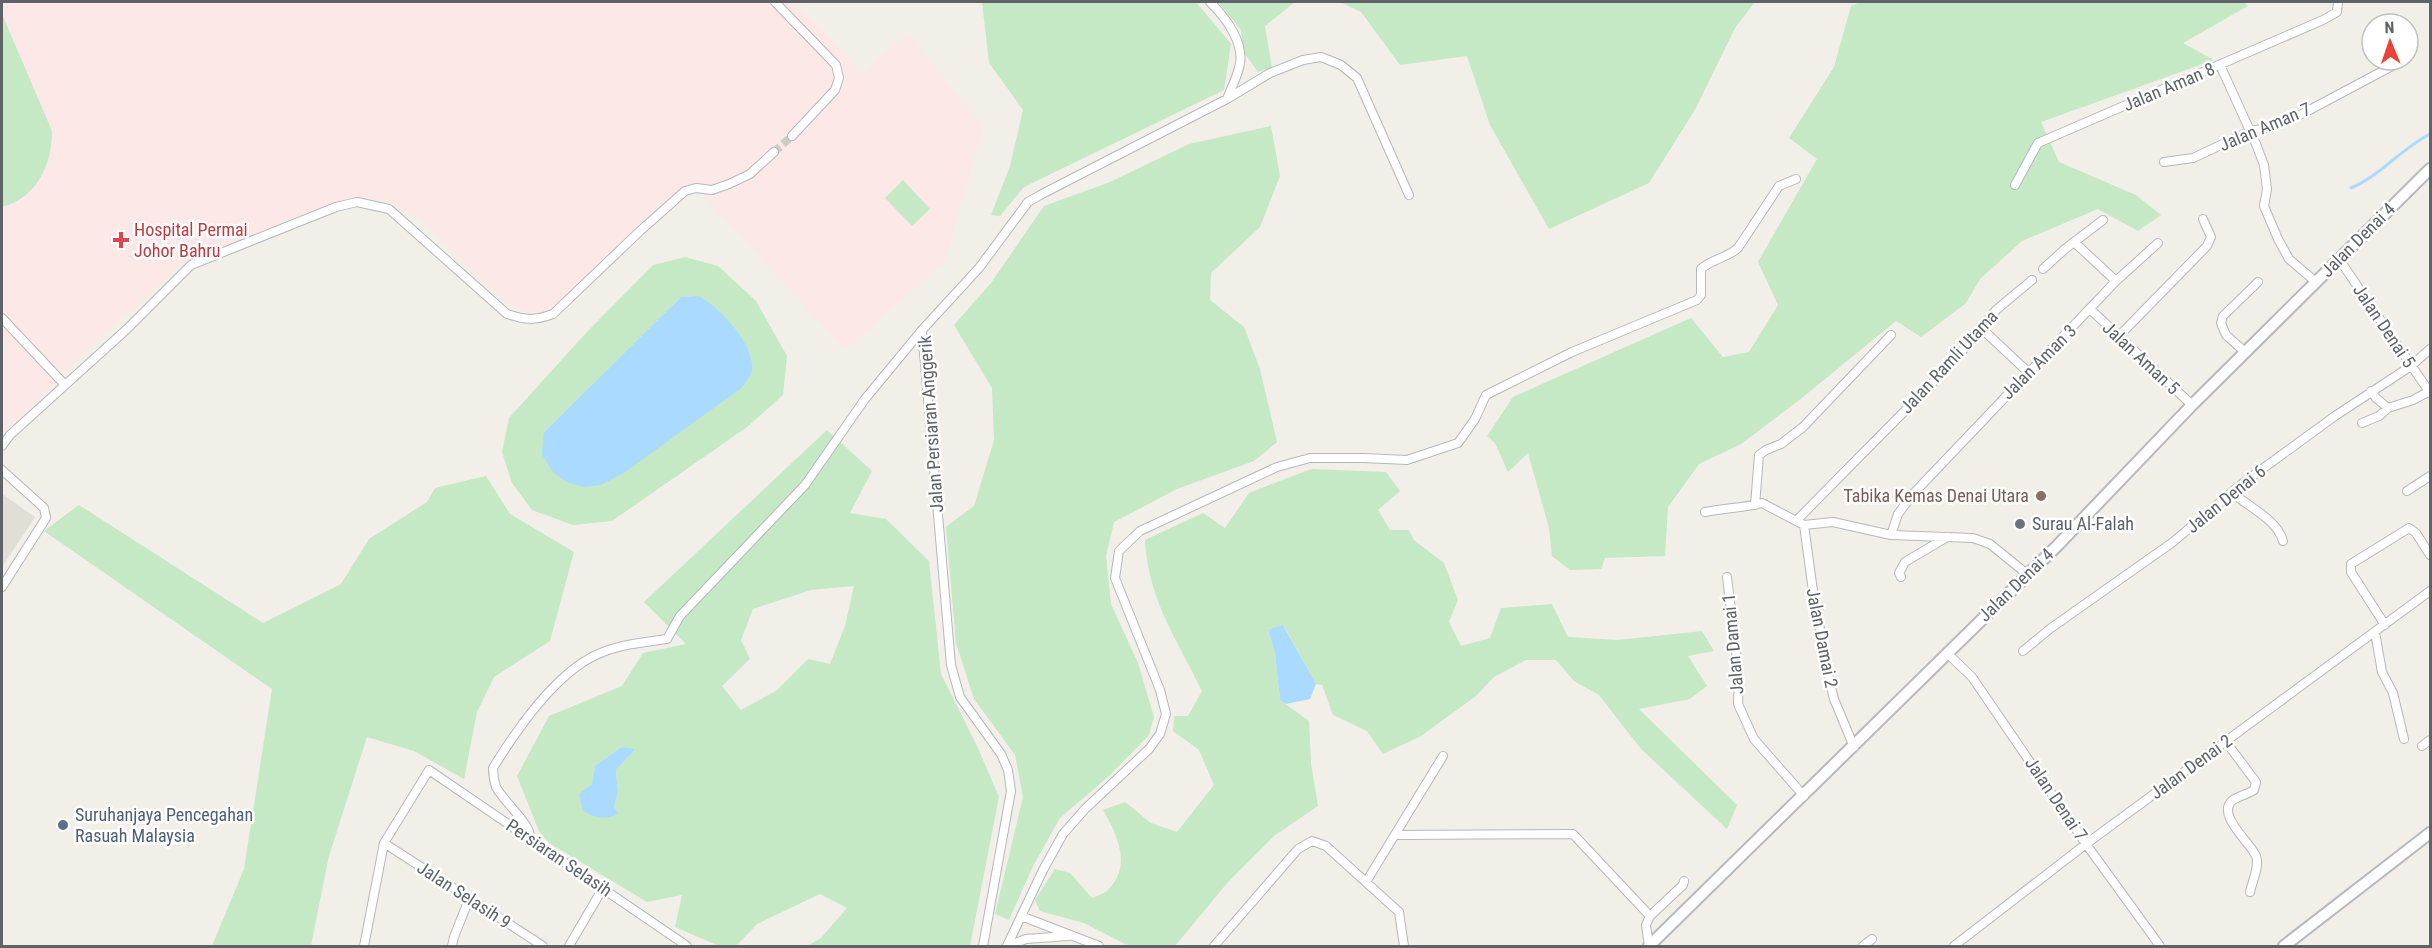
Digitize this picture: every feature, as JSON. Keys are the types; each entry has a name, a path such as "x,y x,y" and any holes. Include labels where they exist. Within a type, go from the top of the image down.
{"street":[{"path":"776,2 836,65 839,78 835,90 792,136"},
{"path":"1210,2 1220,12 1237,39 1240,66 1227,99"},
{"name":"Jalan Aman 8","path":"2015,185 2038,143 2333,15 2339,4"},
{"name":"Jalan Persiaran Anggerik","path":"983,946 1011,791 1008,770 1001,754 960,697 951,665 922,330 979,268 1028,202 1227,99 1270,73 1303,60 1321,57 1341,65 1357,78 1409,195"},
{"path":"2220,65 2264,165 2267,189 2264,206 2278,239 2289,259 2316,282"},
{"name":"Jalan Aman 7","path":"2164,162 2193,158 2251,131 2272,127 2302,114 2381,72"},
{"path":"2,446 10,435 127,329 191,265 336,207 357,202 389,209 507,314 538,320 553,314 685,191 696,188 712,190 729,184 750,174 774,152"},
{"name":"Jalan Denai 4","path":"1649,946 1948,654 2192,405 2430,169"},
{"path":"1008,946 1063,834 1085,809 1149,749 1160,734 1166,714 1160,690 1115,578 1119,551 1140,531 1277,466 1310,458 1407,460 1458,443 1475,419 1486,395 1572,352 1697,300 1701,295 1701,269 1708,263 1730,255 1738,248 1779,186 1796,179"},
{"path":"2119,336 2207,246 2211,237 2202,219"},
{"path":"2043,268 2103,220"},
{"path":"2074,242 2116,281"},
{"name":"Jalan Aman 3","path":"1891,535 1900,511 1923,484 2028,372 2091,310 2116,281 2158,243"},
{"name":"Jalan Denai 5","path":"2339,259 2430,392"},
{"name":"Jalan Ramli Utama","path":"1796,521 1954,361 1996,310 2032,279"},
{"path":"2245,352 2226,334 2221,323 2223,316 2258,282"},
{"name":"Jalan Aman 5","path":"2091,310 2192,405"},
{"path":"2,318 65,385"},
{"path":"1980,327 2028,372"},
{"path":"530,838 529,828 502,796 493,775 493,768 519,727 551,690 576,667 602,652 667,639 680,616 805,485 865,399 922,330"},
{"path":"1755,505 1759,455 1781,444 1803,427 1890,335"},
{"name":"Jalan Denai 6","path":"2023,651 2051,628 2173,542 2232,492 2371,391 2411,366 2430,349"},
{"path":"2371,391 2388,408"},
{"path":"2362,423 2379,416 2388,408 2430,392"},
{"path":"2,470 47,513 2,587"},
{"path":"2407,491 2430,476"},
{"path":"2232,492 2249,507 2274,523 2283,541"},
{"path":"1705,512 1768,505 1804,525 1833,522 1867,532 1891,535 1973,538 1990,544 2027,574"},
{"name":"Jalan Damai 2","path":"1804,525 1829,679 1834,699 1854,747"},
{"path":"2385,625 2351,572 2351,564 2409,528 2416,533 2430,555"},
{"path":"1901,577 1899,573 1905,562 1948,537"},
{"name":"Jalan Damai 1","path":"1727,577 1739,676 1738,705 1754,739 1804,796"},
{"name":"Jalan Denai 2","path":"1954,946 2086,844 2430,591"},
{"path":"2375,632 2382,672 2394,693 2404,738"},
{"name":"Jalan Denai 7","path":"1948,654 1972,677 2086,844 2160,946"},
{"path":"2422,746 2430,740"},
{"path":"2226,742 2256,782 2254,790 2234,799 2228,807 2229,816 2256,857 2256,870 2250,892"},
{"path":"1366,882 1443,756"},
{"name":"Persiaran Selasih","path":"384,843 429,770 687,946"},
{"path":"2284,946 2430,833"},
{"path":"1395,835 1573,834 1650,916"},
{"path":"1214,946 1298,849 1308,843 1317,842 1326,846 1399,912 1404,946"},
{"path":"364,946 384,843"},
{"name":"Jalan Selasih 9","path":"384,843 543,946"},
{"path":"1649,946 1646,925 1650,916 1683,885 1684,881"},
{"path":"569,946 603,888"},
{"path":"452,946 469,899"},
{"path":"1021,916 1099,946"},
{"path":"1008,946 1026,939 1072,936"},
{"path":"1863,946 1872,939"}],"shaded area":[{"name":"Hospital Permai Johor Bahru","path":"2,2 795,2 862,74 907,33 983,127 944,262 845,350 696,188 571,298 548,312 526,313 510,304 417,218 384,200 361,198 335,202 183,264 65,370 2,436"},
{"path":"2,494 35,517 2,567"}],"green space":[{"path":"982,2 1196,2 1231,44 1224,90 1024,187 1000,216 991,215 1010,166 1023,110 989,63"},
{"path":"1218,2 1295,2 1265,26 1272,68 1258,72 1243,51 1241,30"},
{"path":"1340,2 1755,2 1735,28 1696,108 1649,183 1549,229 1490,125 1467,56 1400,65 1361,12"},
{"path":"1860,2 2244,2 2248,6 2183,43 2214,60 2041,122 2059,162 2136,195 2161,215 2138,231 2098,209 2022,241 1980,279 1966,303 1921,337 1896,321 1741,444 1699,464 1668,507 1665,556 1605,558 1601,569 1570,570 1552,556 1549,528 1528,453 1508,472 1495,443 1487,436 1513,397 1691,318 1723,357 1749,352 1778,305 1758,262 1817,159 1789,138 1834,67 1851,6"},
{"path":"2,14 52,131 49,156 40,178 25,196 2,207"},
{"path":"1271,126 1280,176 1260,227 1211,273 1210,300 1244,327 1260,369 1277,442 1254,461 1177,489 1114,522 1106,556 1111,604 1138,663 1154,717 1149,735 1109,776 1060,818 1033,866 1009,920 995,914 1023,797 1015,755 974,699 956,643 946,527 974,506 994,440 992,388 954,325 991,283 1044,206 1110,182 1189,144"},
{"path":"903,180 930,209 912,226 885,198"},
{"path":"685,257 718,266 756,301 787,356 783,395 747,427 612,521 573,525 532,510 512,483 502,452 509,418 585,334 653,265","holes":["698,296 583,487 563,478 553,468 544,432 681,297"]},
{"path":"827,430 872,471 850,513 886,519 929,561 941,674 978,748 999,797 970,946 807,946 821,938 847,908 820,894 757,924 736,946 719,946 675,927 682,895 647,902 549,843 539,831 517,776 549,716 622,686 643,653 686,644 644,602","holes":["854,586 845,626 830,664 808,659 776,691 741,710 722,686 750,659 741,640 753,609 811,590","621,747 628,757 616,770 618,792 614,807 618,813 579,794 592,784 595,766"]},
{"path":"1311,469 1386,472 1400,491 1378,510 1390,530 1409,530 1414,540 1444,563 1458,600 1449,622 1461,646 1490,638 1501,608 1552,604 1568,637 1618,640 1702,631 1714,651 1688,656 1707,686 1690,699 1639,709 1737,805 1727,829 1641,749 1599,695 1574,681 1556,660 1526,660 1494,677 1476,696 1421,736 1383,754 1367,731 1333,715 1322,685 1316,684 1284,626 1268,631 1275,653 1280,700 1309,721 1311,763 1318,806 1274,836 1228,882 1175,946 1129,946 1084,923 1040,911 1035,900 1055,869 1070,873 1092,898 1108,890 1116,880 1120,870 1120,849 1103,810 1125,802 1151,823 1177,832 1214,785 1199,750 1173,731 1174,716 1188,716 1202,691 1158,600 1147,562 1145,540 1203,513 1225,528 1249,493"},
{"path":"486,476 510,514 574,552 550,641 494,677 477,712 464,779 414,751 367,737 329,856 311,946 212,946 244,869 272,689 44,531 79,505 263,623 341,584 369,539 427,502 435,488"}],"water":[{"path":"698,296 724,315 746,345 752,365 747,381 740,389 625,472 601,485 583,487 566,482 553,472 542,455 544,432 681,297"},
{"path":"1283,625 1316,684 1310,699 1286,704 1280,700 1275,653 1268,630"},
{"path":"621,747 635,749 616,770 618,792 614,807 618,813 601,818 583,811 579,794 592,784 595,766"}],"waterway":[{"path":"2351,188 2362,183 2430,134"}],"tunnel":[{"path":"774,152 792,136"}],"place":[{"name":"Hospital Permai Johor Bahru","path":"121,240"},
{"name":"Tabika Kemas Denai Utara","path":"2041,496"},
{"name":"Surau Al-Falah","path":"2020,524"},
{"name":"Suruhanjaya Pencegahan Rasuah Malaysia","path":"63,825"}]}
